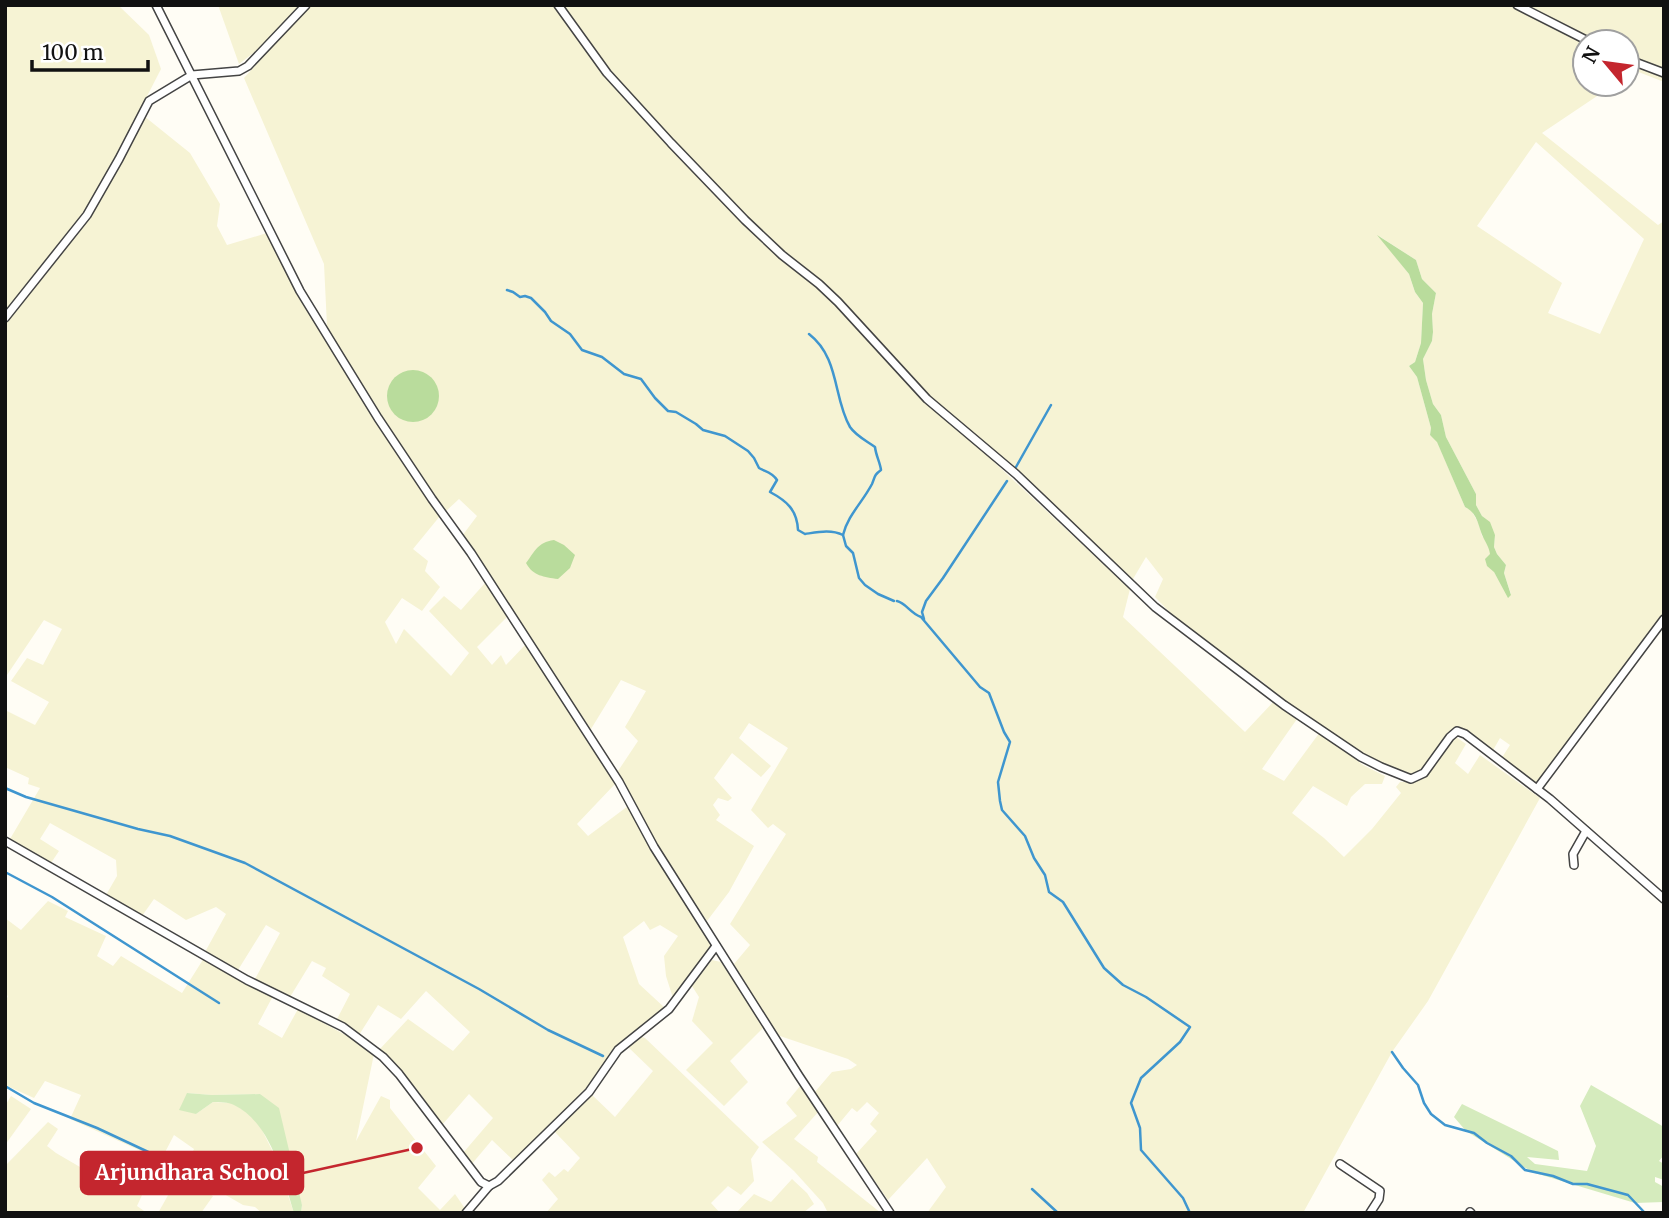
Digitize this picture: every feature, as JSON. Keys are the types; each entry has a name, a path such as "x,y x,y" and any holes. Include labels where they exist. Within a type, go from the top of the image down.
{"street":[{"path":"156,5 300,291 378,418 471,553 619,782 654,847 716,946 890,1213"},
{"path":"5,318 87,215 149,101 192,75 239,71 248,66 306,5"},
{"path":"558,5 607,73 745,220 782,255 819,284 927,399 1016,474 1165,614 1284,705 1361,757 1381,767 1411,779 1423,773 1457,731 1465,734 1537,789 1664,899"},
{"path":"1517,5 1571,32"},
{"path":"1641,64 1664,73"},
{"path":"1537,789 1664,619"},
{"path":"1574,865 1573,854 1586,831"},
{"path":"5,841 247,980 354,1034 383,1056 399,1074 481,1182 489,1186"},
{"path":"467,1213 489,1186 498,1181 589,1092 618,1051 669,1009 716,946"},
{"path":"1340,1164 1380,1191 1380,1199 1370,1213"}],"shaded area":[{"path":"5,5 118,5 149,35 161,69 91,205 5,313"},
{"path":"218,5 301,5 265,44 239,64"},
{"path":"310,5 1664,5 1664,82 1641,73 1641,28 1571,28 1571,98 1594,98 1542,133 1658,225 1664,221 1664,614 1537,785 1501,759 1510,745 1500,738 1492,752 1470,732 1461,729 1449,732 1424,766 1411,776 1368,757 1187,630 1155,597 1163,579 1146,557 1133,579 1000,455 994,462 1130,589 1123,617 1245,732 1274,701 1297,719 1262,769 1284,781 1320,732 1363,765 1385,776 1382,784 1365,784 1351,797 1347,806 1313,786 1292,813 1344,857 1372,829 1401,793 1396,787 1400,782 1425,778 1456,737 1466,744 1455,763 1468,774 1480,755 1540,798 1428,1001 1392,1052 1303,1213 927,1213 946,1187 927,1158 888,1200 856,1154 877,1131 870,1124 879,1113 867,1102 857,1112 852,1108 837,1126 814,1093 832,1072 851,1069 857,1065 848,1059 777,1035 734,964 750,945 730,924 786,834 773,824 768,828 751,810 788,748 749,723 739,738 771,766 761,777 732,753 714,778 732,798 728,801 718,798 713,805 720,815 716,820 754,846 729,892 707,921 661,854 618,771 638,741 625,727 646,691 621,680 591,729 462,536 477,516 459,499 445,512 354,372 418,484 440,516 413,549 428,561 425,571 440,587 422,611 402,598 385,622 396,644 404,629 451,676 469,653 429,611 444,596 461,610 485,583 507,617 477,647 492,665 501,655 506,665 526,644 594,747 615,784 577,824 588,836 628,806 708,938 711,949 673,998 666,976 664,956 678,936 660,925 650,930 644,921 623,937 639,984 665,1008 624,1042 604,1063 587,1087 514,1161 492,1140 471,1165 463,1153 493,1118 469,1094 442,1125 416,1088 379,1050 408,1019 453,1051 470,1032 426,991 401,1019 378,1005 359,1035 336,1021 350,994 322,976 326,968 312,961 290,997 255,979 280,933 266,925 238,970 205,952 226,914 216,907 186,920 154,899 142,916 106,895 117,876 116,860 50,823 40,839 59,851 51,863 10,839 40,788 28,784 29,778 5,767 5,710 35,725 49,702 11,681 27,658 43,665 62,629 44,620 5,678 5,322 85,222 144,116 190,153 220,204 217,226 227,245 267,233 327,326 324,264 244,78","holes":["1536,142 1644,239 1600,334 1548,313 1562,283 1477,226","1379,236 1416,260 1422,279 1436,293 1432,314 1432,341 1423,359 1426,380 1433,404 1441,415 1446,437 1476,494 1476,505 1495,535 1494,547 1506,565 1504,573 1511,594 1509,597 1494,572 1489,545 1482,536 1479,524 1471,510 1465,507 1437,441 1430,435 1431,428 1417,377 1409,366 1415,362 1421,343 1423,303 1415,292 1409,274"]},
{"path":"48,901 68,911 65,917 106,936 97,956 113,966 121,956 182,993 204,958 273,996 258,1024 282,1038 298,1009 374,1054 356,1141 381,1096 390,1100 390,1108 436,1166 418,1188 440,1210 455,1194 466,1210 464,1213 301,1213 302,1205 260,1094 187,1093 196,1114 213,1102 232,1103 251,1115 274,1154 294,1213 262,1213 184,1171 194,1149 174,1135 161,1160 70,1119 81,1095 45,1081 34,1098 5,1085 5,1002 8,996 5,994 5,918 21,930"},
{"path":"712,960 721,962 764,1027 730,1061 748,1082 724,1106 686,1070 713,1043 692,1021 699,997 692,986"},
{"path":"639,1036 645,1038 759,1147 751,1159 754,1181 741,1195 728,1186 711,1203 720,1213 546,1213 558,1199 542,1180 549,1172 555,1177 564,1169 568,1172 580,1158 554,1131 591,1094 615,1117 653,1071 627,1046"},
{"path":"801,1085 819,1111 794,1139 818,1157 817,1162 881,1213 828,1213 823,1203 794,1171 762,1142 797,1116 786,1103"},
{"path":"11,1096 31,1109 5,1145 5,1106"},
{"path":"48,1122 58,1129 47,1146 104,1181 113,1171 142,1195 137,1206 147,1213 5,1213 5,1162 7,1164"},
{"path":"179,1176 213,1196 201,1213 158,1213"},
{"path":"792,1179 814,1204 803,1213 736,1213 754,1194 771,1202"}],"green space":[{"path":"1377,235 1416,260 1422,279 1436,293 1432,314 1432,341 1423,359 1426,380 1433,404 1441,415 1446,437 1476,494 1476,505 1482,516 1490,522 1495,535 1494,547 1506,565 1504,573 1511,595 1508,598 1494,572 1487,566 1485,559 1490,552 1477,520 1465,507 1437,442 1430,435 1431,428 1417,377 1409,366 1415,362 1421,343 1423,303 1415,292 1409,274"},
{"path":"413,370 423,372 431,378 437,386 437,406 431,414 423,420 413,422 403,420 395,414 389,406 387,396 389,386 395,378 403,372"},
{"path":"554,540 575,555 570,568 558,579 536,573 526,563 540,545"},
{"path":"1591,1085 1664,1127 1664,1155 1659,1161 1664,1164 1664,1180 1655,1177 1655,1182 1664,1187 1664,1202 1635,1203 1525,1170 1529,1170 1466,1131 1454,1117 1462,1104 1558,1151 1559,1160 1527,1157 1535,1164 1587,1171 1596,1146 1580,1106"},
{"path":"187,1093 260,1094 279,1108 302,1205 301,1213 294,1213 274,1152 247,1113 234,1105 213,1102 196,1114 179,1110"}],"waterway":[{"path":"507,290 520,297 531,298 551,321 570,334 582,350 602,357 624,374 641,379 668,411 676,412 703,430 725,436 748,451 759,468 777,480 770,492 790,507 796,517 798,530 805,534 829,532 843,535 846,546 853,553 859,578 878,594 894,601"},
{"path":"809,334 819,344 831,366 850,427 875,447 881,470 852,515 843,535"},
{"path":"1016,467 1051,405"},
{"path":"924,619 922,612 926,601 1007,481"},
{"path":"897,601 921,617 980,687 989,693 1010,742 998,782 1002,810 1025,836 1045,875 1049,892 1063,902 1104,968 1123,985 1190,1027 1180,1042 1141,1078 1131,1103 1140,1128 1141,1150 1183,1198 1190,1213"},
{"path":"5,788 26,797 170,836 245,863 479,989 548,1030 603,1056"},
{"path":"5,872 52,897 219,1003"},
{"path":"1392,1052 1418,1085 1431,1114 1445,1125 1474,1133 1511,1156 1525,1170 1573,1184 1587,1184 1628,1195 1645,1213"},
{"path":"5,1086 34,1103 159,1157"},
{"path":"1032,1189 1058,1213"}],"place":[{"name":"Arjundhara School","path":"417,1148"}]}
